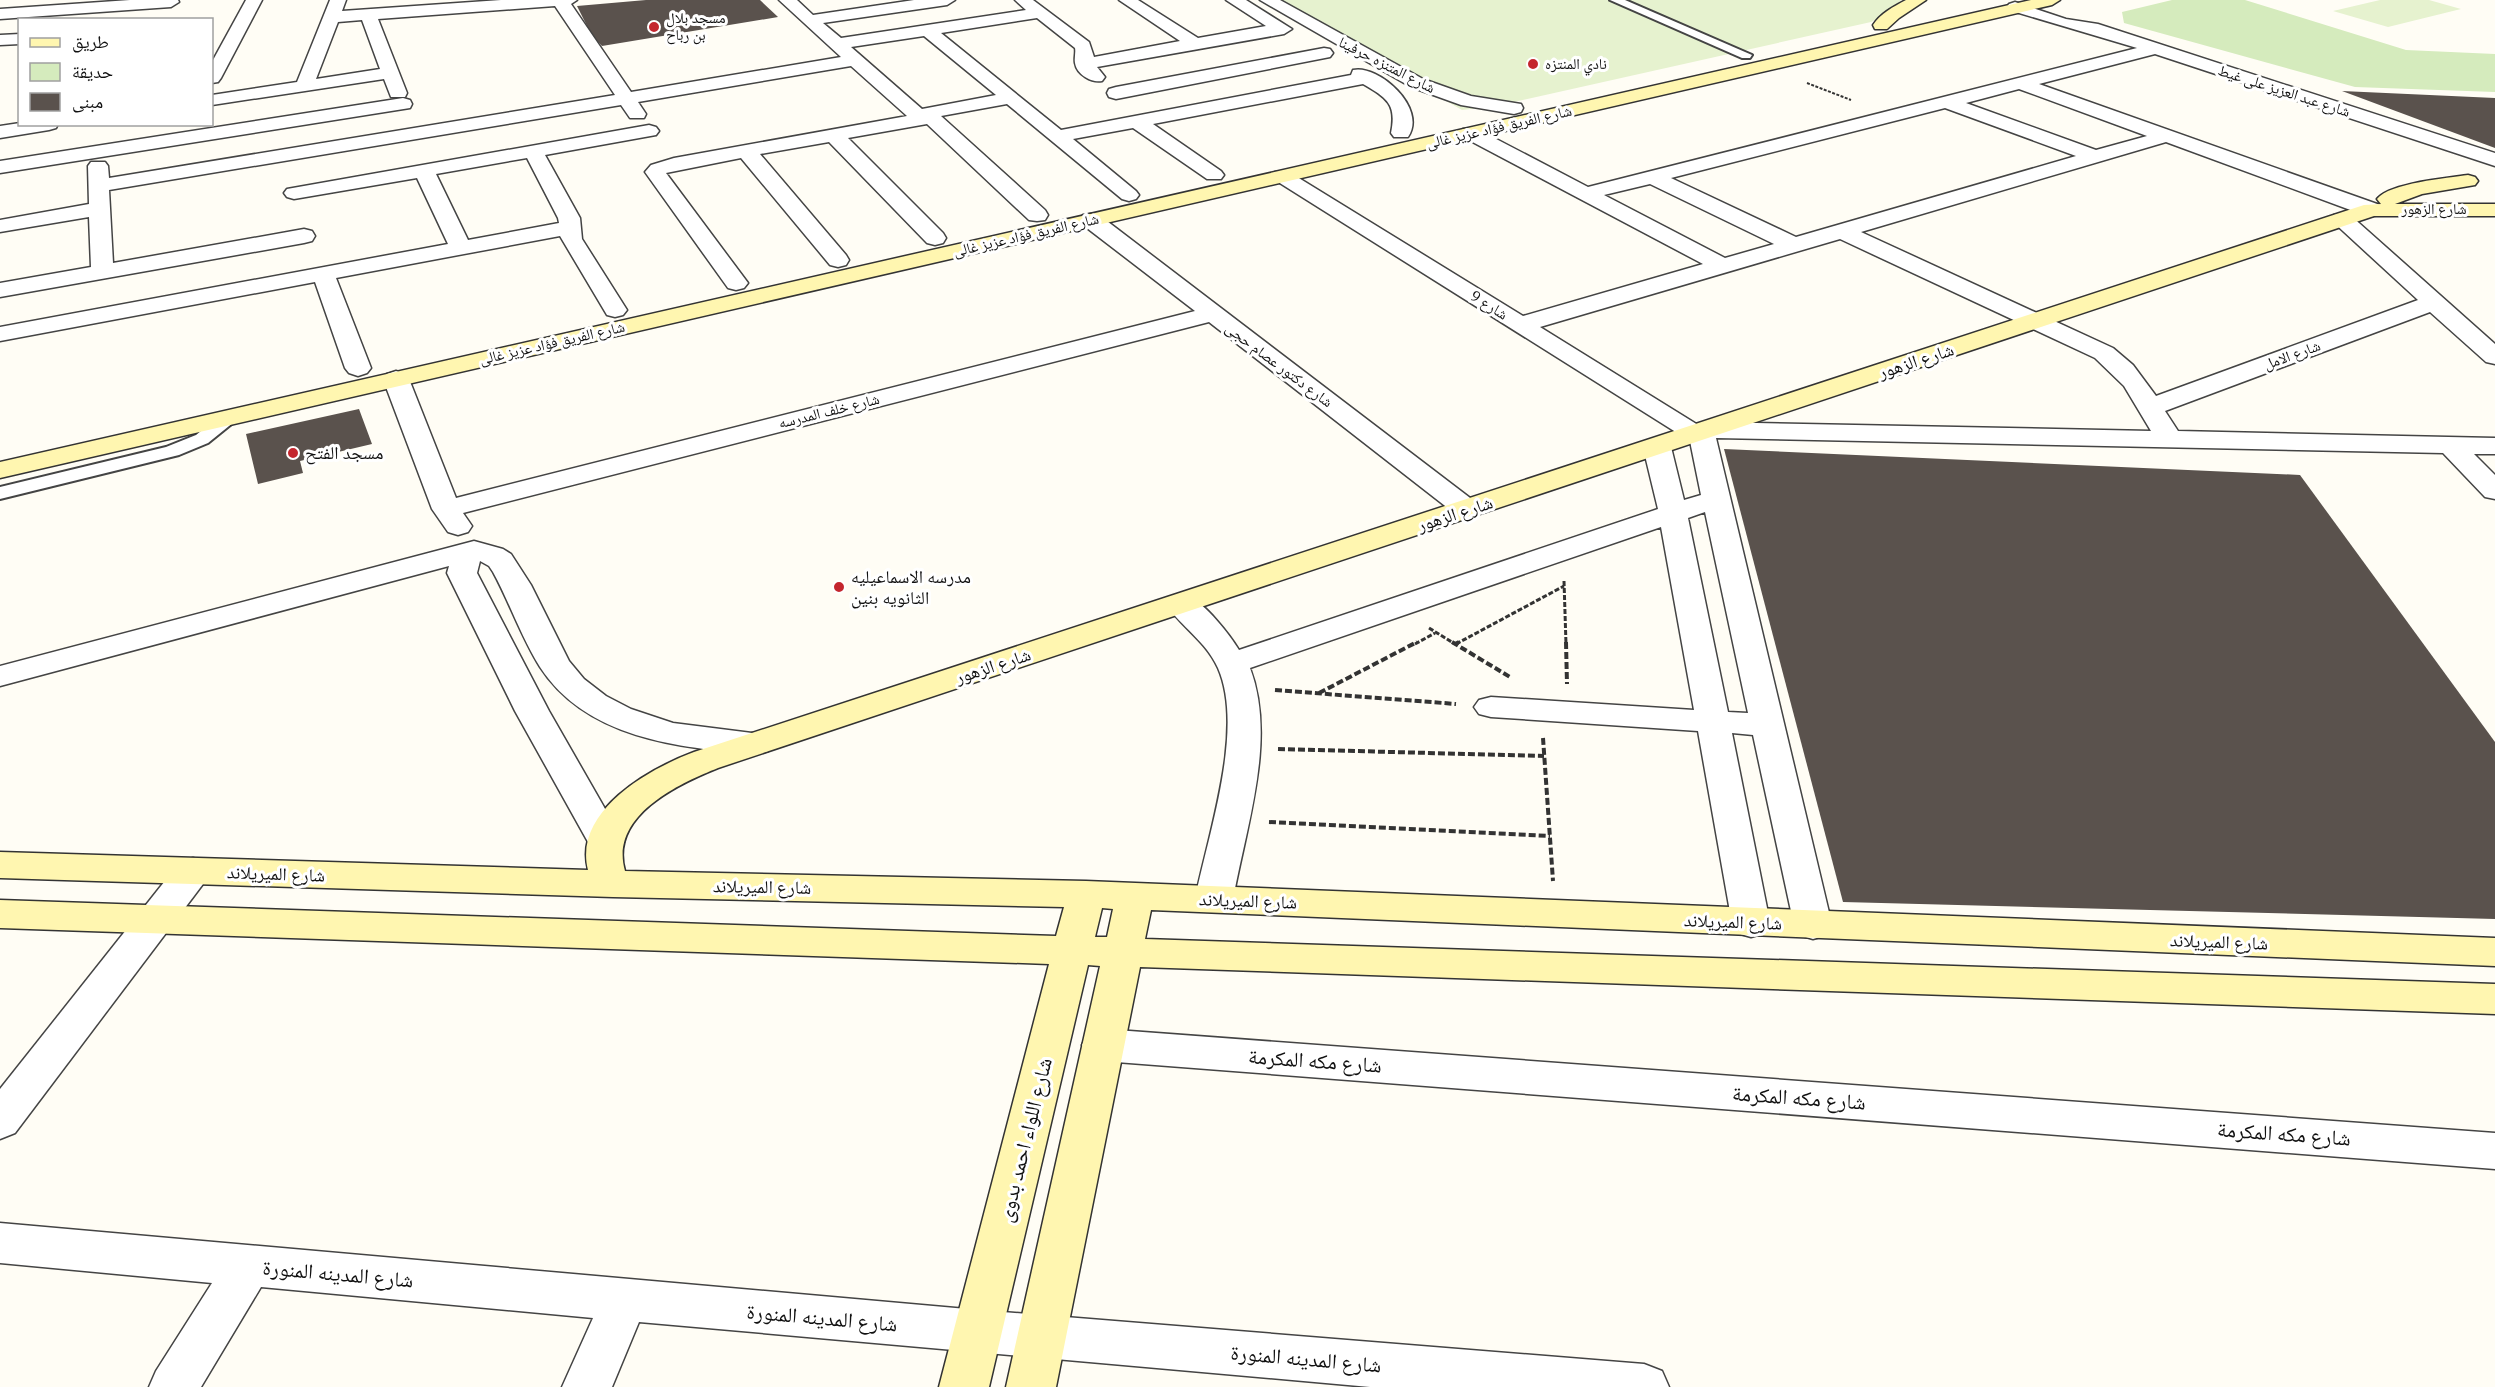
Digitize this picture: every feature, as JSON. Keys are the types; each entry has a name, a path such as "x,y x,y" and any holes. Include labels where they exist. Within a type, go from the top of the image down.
{"street":[{"path":"213,75 229,31 254,0"},
{"path":"304,86 338,0"},
{"path":"332,17 368,15 410,6 569,0"},
{"path":"787,0 920,117 934,120 1037,215"},
{"path":"810,20 947,0"},
{"path":"1023,0 1083,46 1084,64 1092,74 1116,93 1144,121 1214,176"},
{"path":"1127,0 1196,44"},
{"name":"شارع المتنزه حرفينا","path":"1234,0 1385,90 1400,103 1405,118 1401,133"},
{"name":"شارع المتنزه حرفينا","path":"1268,0 1432,90 1468,101 1514,108"},
{"name":"شارع الفريق فؤاد عزيز غالى","path":"178,419 228,418 396,379 873,261 1091,220 1666,88 1758,58 1881,25 1920,8 1975,0"},
{"path":"0,14 172,1"},
{"path":"160,18 172,1"},
{"path":"560,1 674,164"},
{"name":"شارع الفريق فؤاد عزيز غالى","path":"0,470 73,454 178,419 358,368 838,260 873,261 935,238 1642,79 1758,58 1788,61 2033,4"},
{"name":"شارع عبد العزيز على غيط","path":"2033,4 2063,23 2092,28 2475,155 2494,170"},
{"path":"1920,8 1945,23"},
{"path":"837,44 1040,13"},
{"path":"368,15 414,134"},
{"path":"1084,64 1196,44 1287,31 1320,29"},
{"path":"927,30 1129,195"},
{"path":"0,40 18,39"},
{"path":"1585,194 2156,49"},
{"path":"1116,93 1324,53"},
{"path":"99,186 856,60"},
{"path":"213,100 390,73"},
{"path":"1058,136 1366,78"},
{"path":"1642,79 1666,88"},
{"path":"2019,83 2372,210"},
{"path":"736,283 655,172 658,169 1011,98"},
{"path":"1946,102 2096,157"},
{"path":"0,167 403,104"},
{"path":"124,126 126,148"},
{"path":"294,193 649,131"},
{"path":"1470,133 1723,266"},
{"path":"834,135 935,238"},
{"path":"1520,325 2167,136"},
{"path":"533,151 569,218 571,239 615,310"},
{"path":"746,151 838,260"},
{"path":"97,152 102,272"},
{"path":"286,155 303,236 358,368"},
{"name":"شارع الزهور","path":"613,884 604,864 606,842 620,814 646,789 681,769 2372,210 2398,194 2440,184 2468,181 2494,170"},
{"path":"424,171 461,249"},
{"name":"شارع 9","path":"1282,176 1520,325 1701,432"},
{"path":"1652,177 1794,245"},
{"path":"2468,181 2466,185 2469,195 2495,209"},
{"path":"0,226 100,209"},
{"name":"شارع الزهور","path":"2372,210 2495,209"},
{"name":"شارع دكتور عصام حجى","path":"1091,220 1468,510"},
{"path":"2342,220 2495,357"},
{"path":"0,334 569,228"},
{"path":"1841,231 2091,346 2115,360 2129,375 2169,440"},
{"path":"0,290 303,236"},
{"name":"شارع الامل","path":"2149,408 2434,302"},
{"name":"شارع خلف المدرسه","path":"446,508 1212,314"},
{"path":"396,379 446,508 474,550"},
{"path":"1813,925 1701,432 2495,446"},
{"path":"2450,445 2495,491"},
{"path":"1657,447 1673,513 1751,922"},
{"name":"شارع الفريق فؤاد عزيز غالى","path":"0,449 73,454"},
{"path":"1237,675 1395,608 1716,499"},
{"path":"474,550 466,558 462,573 532,711 606,842"},
{"path":"0,676 474,550 493,555 500,560 556,665 584,696 611,712 643,726 680,736 756,743"},
{"path":"1181,604 1218,641 1237,675 1246,713 1244,748 1214,899"},
{"path":"532,711 584,696"},
{"path":"1491,707 1767,725"},
{"path":"680,736 681,769"},
{"name":"شارع الميريلاند","path":"0,864 613,884 1086,894 2495,952"},
{"path":"0,1121 193,871"},
{"name":"شارع اللواء احمد بدوى","path":"964,1387 1086,894"},
{"path":"1031,1387 1135,896"},
{"path":"0,914 2495,999"},
{"path":"2211,942 2239,991"},
{"name":"شارع مكه المكرمة","path":"1103,1045 2495,1151"},
{"name":"شارع المدينه المنورة","path":"0,1243 1042,1338 1402,1377 1644,1387"},
{"path":"174,1387 249,1266"},
{"path":"587,1387 625,1300"}],"lane":[{"path":"1616,0 1758,58"},
{"path":"0,493 73,454 172,451 202,439 228,418"}],"path":[{"path":"1758,58 1891,116"},
{"path":"1556,914 1544,756 1554,711 1564,586 1563,551"},
{"path":"1455,644 1564,586"},
{"path":"1395,608 1455,644 1554,711"},
{"path":"1318,694 1436,633"},
{"path":"1237,675 1318,694 1491,707"},
{"path":"1244,748 1544,756"},
{"path":"1230,820 1550,836"}],"green space":[{"name":"نادي المنتزه","path":"1270,0 1901,0 1889,13 1871,22 1496,106 1462,110"},
{"path":"2172,0 2245,0 2406,50 2495,54 2495,92 2355,87 2124,23 2122,12"},
{"path":"2380,0 2429,0 2461,9 2388,27 2333,11"}],"building":[{"name":"مسجد بلال بن رباح","path":"646,0 760,0 778,17 602,46 592,36 577,6"},
{"path":"2342,91 2495,98 2495,148"},
{"name":"مسجد الفتح","path":"359,409 372,444 300,461 303,473 258,484 246,434"},
{"path":"1724,449 2300,475 2495,742 2495,919 1843,902"}],"place":[{"name":"مسجد بلال بن رباح","path":"654,27"},
{"name":"نادي المنتزه","path":"1533,64"},
{"name":"مسجد الفتح","path":"293,453"},
{"name":"مدرسه الاسماعيليه الثانويه بنين","path":"839,587"}]}
